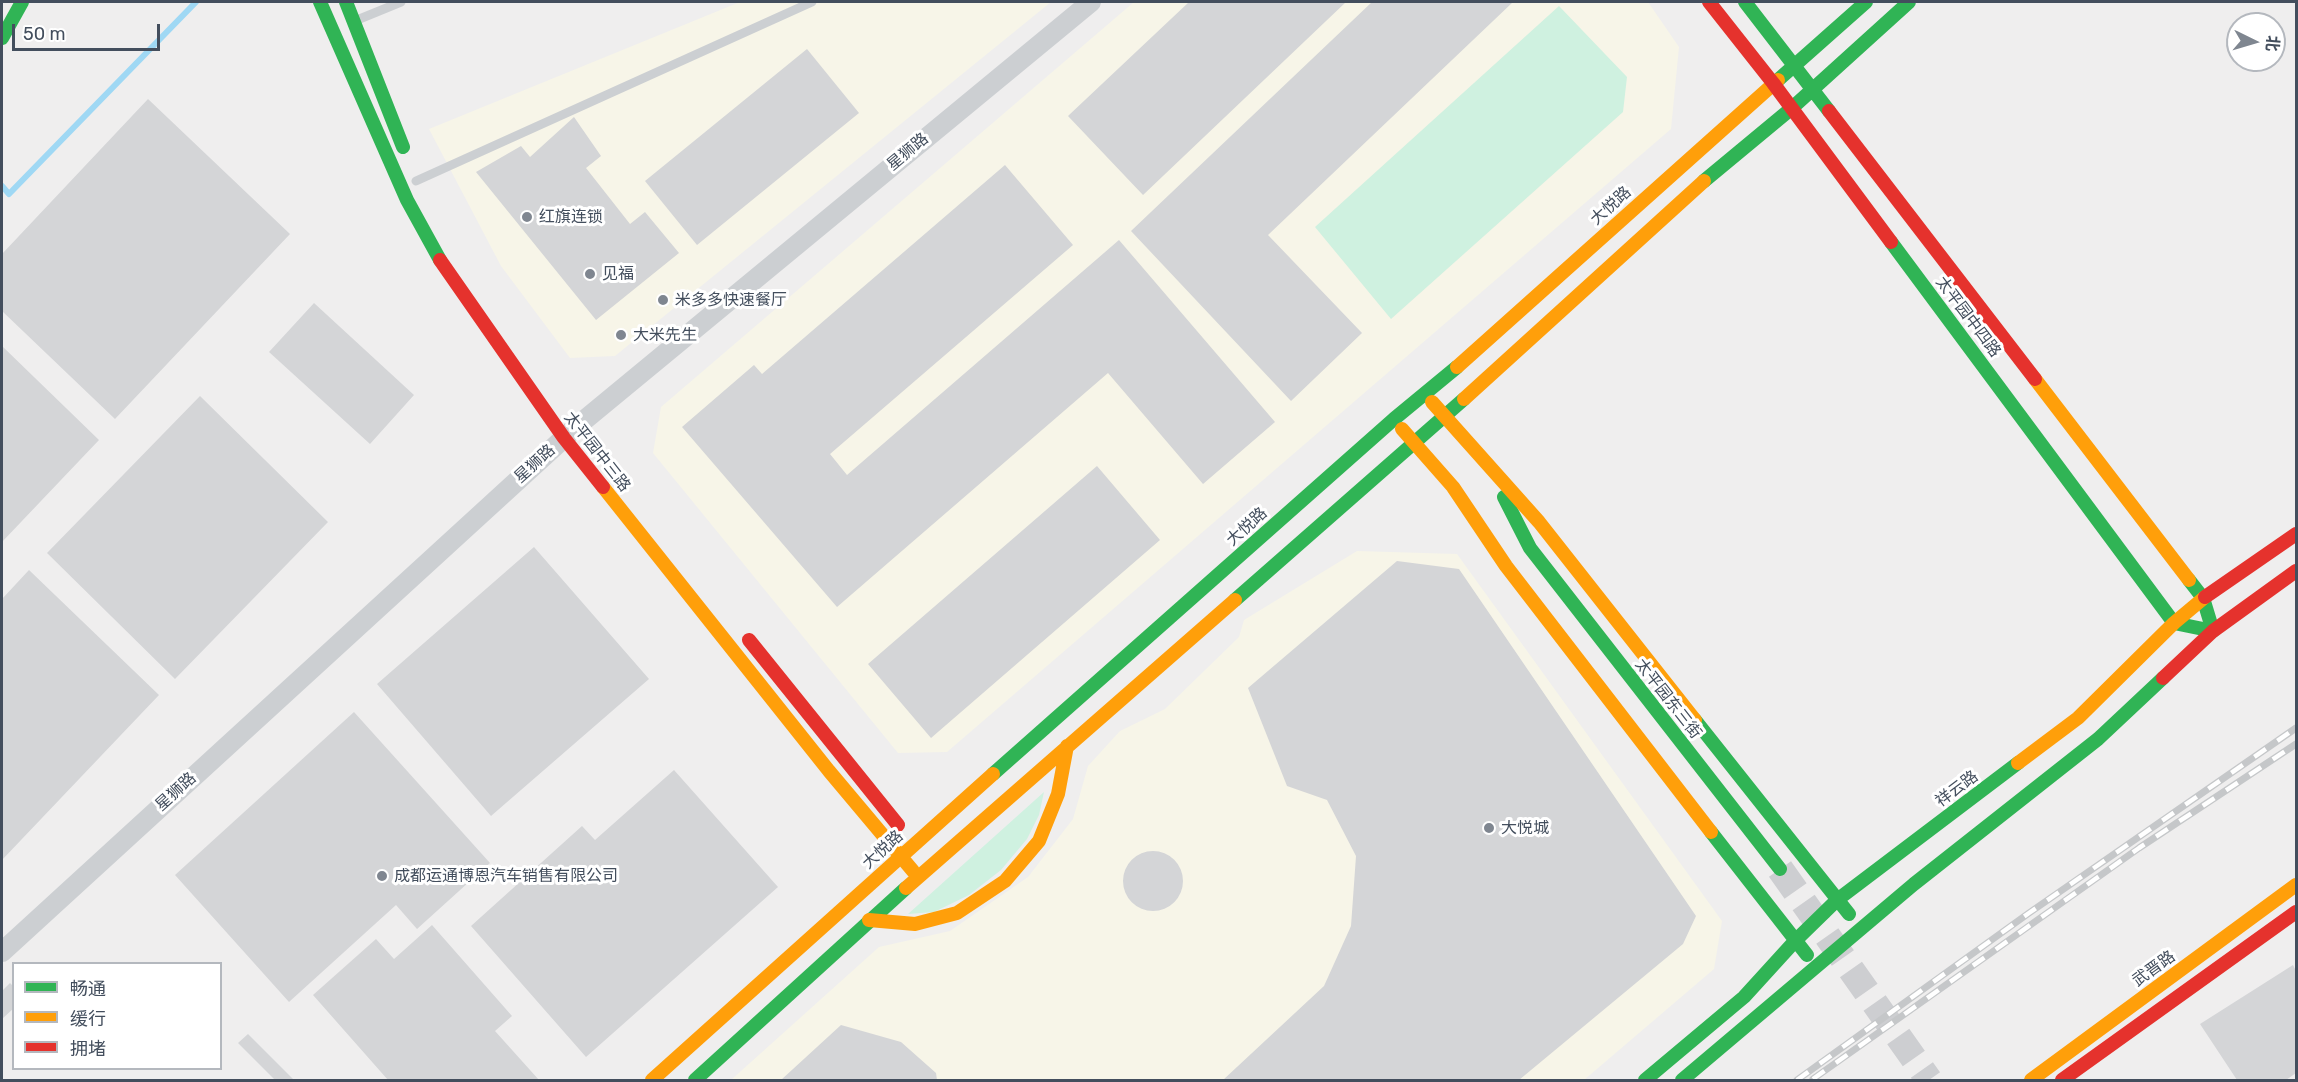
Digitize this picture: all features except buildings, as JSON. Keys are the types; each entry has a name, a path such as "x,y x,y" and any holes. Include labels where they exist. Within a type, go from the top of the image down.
{"street":[{"path":"2,38 22,2"},
{"name":"太平园中三路","path":"320,2 407,200 441,262 573,429 821,762 918,877"},
{"path":"346,2 414,176"},
{"name":"星狮路","path":"2,952 573,429 1091,2"},
{"name":"太平园中四路","path":"1709,2 1792,108 2174,623"},
{"path":"1745,2 2203,598 2213,630"},
{"name":"大悦路","path":"652,1080 900,856 1426,394 1866,2"},
{"path":"695,1080 918,877 1445,416 1702,182 1792,108 1910,2"},
{"path":"1426,394 1539,522 1788,873 1837,900 1861,929"},
{"path":"1394,420 1454,487 1506,566 1816,967"},
{"path":"1486,463 1530,548"},
{"path":"1454,487 1488,514"},
{"path":"1505,528 1530,548"},
{"name":"祥云路","path":"1645,1080 1744,997 1795,940 1837,900 2079,718 2174,623 2203,598 2296,534"},
{"name":"太平园东三街","path":"1530,548 1788,873"},
{"path":"1682,1080 1923,877 2098,739 2213,630 2296,571"},
{"path":"2174,623 2213,630"},
{"path":"741,631 932,865"},
{"path":"870,920 915,924 957,913 1005,880 1039,841 1058,794 1067,746"},
{"path":"1757,890 1788,873"},
{"name":"武晋路","path":"2031,1080 2296,885"},
{"path":"2062,1080 2296,912"}],"lane":[{"path":"354,21 401,2"},
{"path":"414,176 812,2"}],"shaded area":[{"path":"740,2 1051,2 615,356 570,358 501,266 429,129"},
{"path":"1134,2 1648,2 1679,47 1671,129 947,752 898,753 653,453 661,407"},
{"path":"1357,551 1457,554 1722,921 1714,969 1584,1080 731,1080 879,947 950,931 1028,877 1073,819 1088,766 1120,731 1165,709 1239,637 1244,620"}],"green space":[{"path":"1559,6 1627,77 1623,112 1391,319 1315,227"},
{"path":"1044,792 1039,815 1027,839 1001,870 969,895 934,912 908,914"}],"waterway":[{"path":"2,186 9,194 196,2"}],"tunnel":[{"path":"1780,869 1929,1080"}],"railway":[{"path":"1797,1080 2029,913 2296,728"},
{"path":"1813,1079 2139,848 2296,744"}],"traffic: fast":[{"path":"2,38 22,2"},
{"path":"320,2 407,200 440,260"},
{"path":"346,2 403,147"},
{"path":"1745,2 1829,111"},
{"path":"1778,80 1866,2"},
{"path":"1704,181 1792,108 1909,2"},
{"path":"1891,242 2174,623 2213,631 2203,598 2189,580"},
{"path":"993,774 1394,419 1457,367"},
{"path":"1235,600 1464,399"},
{"path":"1504,497 1530,548 1780,869"},
{"path":"1682,1080 1914,884 2098,739 2163,678"},
{"path":"1695,720 1849,914"},
{"path":"1645,1080 1744,997 1795,941 1837,900 2018,763"},
{"path":"1711,832 1807,955"},
{"path":"695,1080 906,888"}],"traffic: slow":[{"path":"1457,367 1778,80"},
{"path":"1464,399 1704,181"},
{"path":"2035,379 2189,580"},
{"path":"1432,402 1539,522 1695,720"},
{"path":"1402,429 1453,487 1506,566 1711,832"},
{"path":"603,487 829,771 913,871"},
{"path":"2018,763 2078,718 2174,623 2205,597"},
{"path":"906,888 1235,600"},
{"path":"869,920 915,924 957,913 1005,881 1039,841 1058,794 1067,746"},
{"path":"652,1080 993,774"},
{"path":"2031,1080 2296,885"}],"traffic: jam":[{"path":"1709,2 1773,83 1891,242"},
{"path":"1829,111 2035,379"},
{"path":"440,260 564,438 603,487"},
{"path":"2205,597 2296,534"},
{"path":"2163,678 2213,631 2296,571"},
{"path":"749,640 898,825"},
{"path":"2062,1080 2296,912"}],"place":[{"name":"红旗连锁","path":"527,217"},
{"name":"见福","path":"590,274"},
{"name":"米多多快速餐厅","path":"663,300"},
{"name":"大米先生","path":"621,335"},
{"name":"大悦城","path":"1489,828"},
{"name":"成都运通博恩汽车销售有限公司","path":"382,876"}]}
